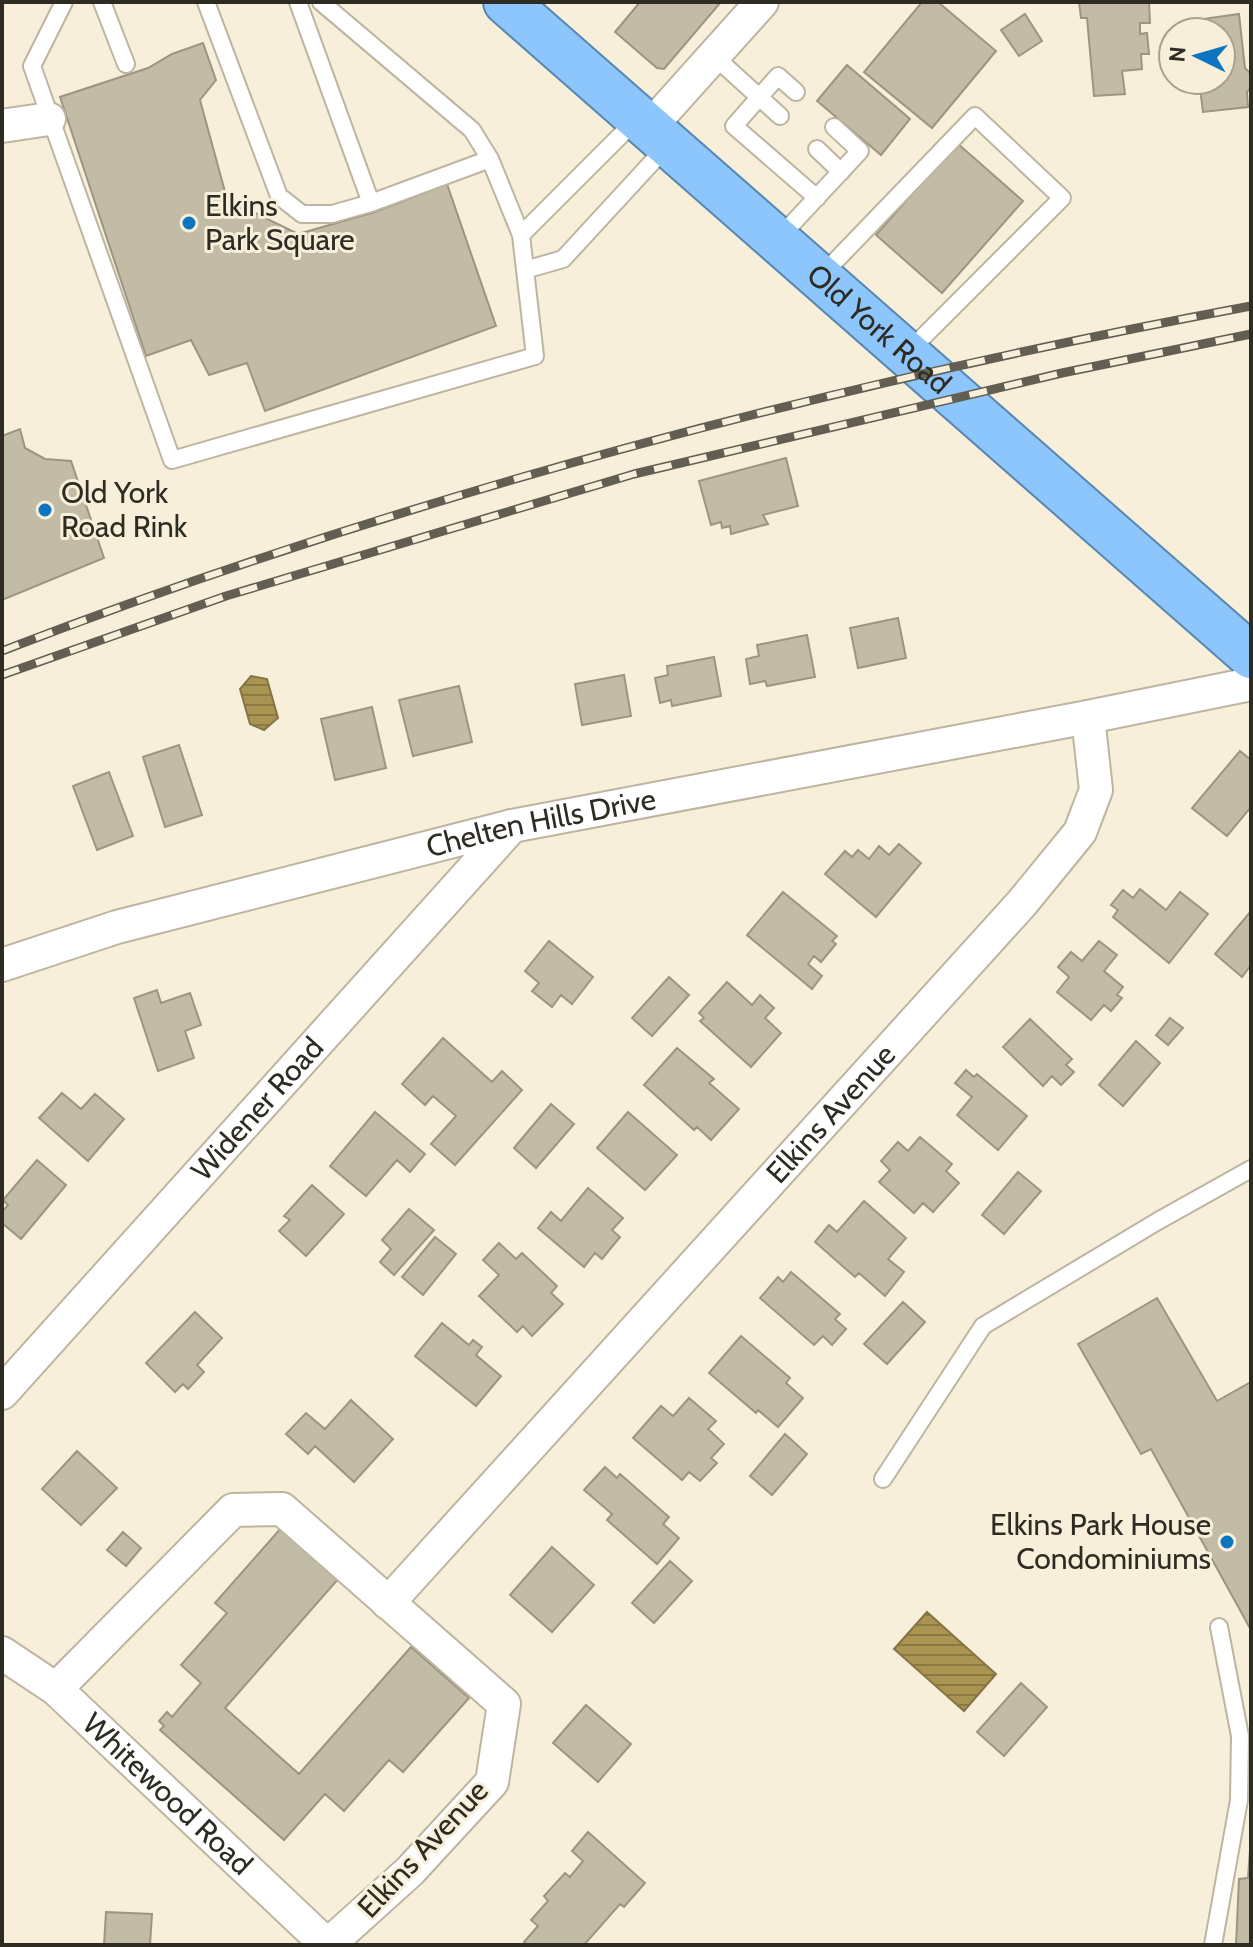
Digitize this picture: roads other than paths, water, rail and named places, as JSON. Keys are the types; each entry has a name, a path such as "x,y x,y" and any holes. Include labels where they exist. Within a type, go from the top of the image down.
{"highway":[{"name":"Old York Road","path":"506,2 1251,656"}],"street":[{"path":"652,131 762,2"},
{"path":"2,126 49,119"},
{"path":"1088,717 1251,684"},
{"name":"Chelten Hills Drive","path":"2,965 117,927 512,826 1088,717"},
{"name":"Elkins Avenue","path":"388,1603 1022,903 1080,832 1096,790 1088,717"},
{"name":"Widener Road","path":"2,1393 512,826"},
{"name":"Elkins Avenue","path":"56,1689 233,1510 282,1509 504,1704 492,1782 410,1871 328,1945"},
{"name":"Whitewood Road","path":"2,1653 56,1689 328,1945"}],"lane":[{"path":"64,2 32,66 172,460 535,356 521,235 490,159 472,130 321,2"},
{"path":"102,2 126,64"},
{"path":"206,2 279,196 302,214 332,214 371,203 490,159"},
{"path":"298,2 371,203"},
{"path":"714,56 780,116"},
{"path":"796,92 778,76 734,126 817,198"},
{"path":"820,277 975,116 1062,198 906,354"},
{"path":"777,240 860,151 834,127"},
{"path":"525,270 563,259 652,131"},
{"path":"521,235 652,131"},
{"path":"817,149 841,172"},
{"path":"883,1479 983,1326 1251,1169"},
{"path":"1213,1945 1239,1800 1240,1736 1219,1627"}],"railway":[{"path":"2,651 308,543 619,450 934,371 1251,306"},
{"path":"2,675 226,596 634,474 1062,373 1251,334"}],"place":[{"name":"Elkins Park Square","path":"189,223"},
{"name":"Old York Road Rink","path":"45,510"},
{"name":"Elkins Park House Condominiums","path":"1227,1542"}]}
